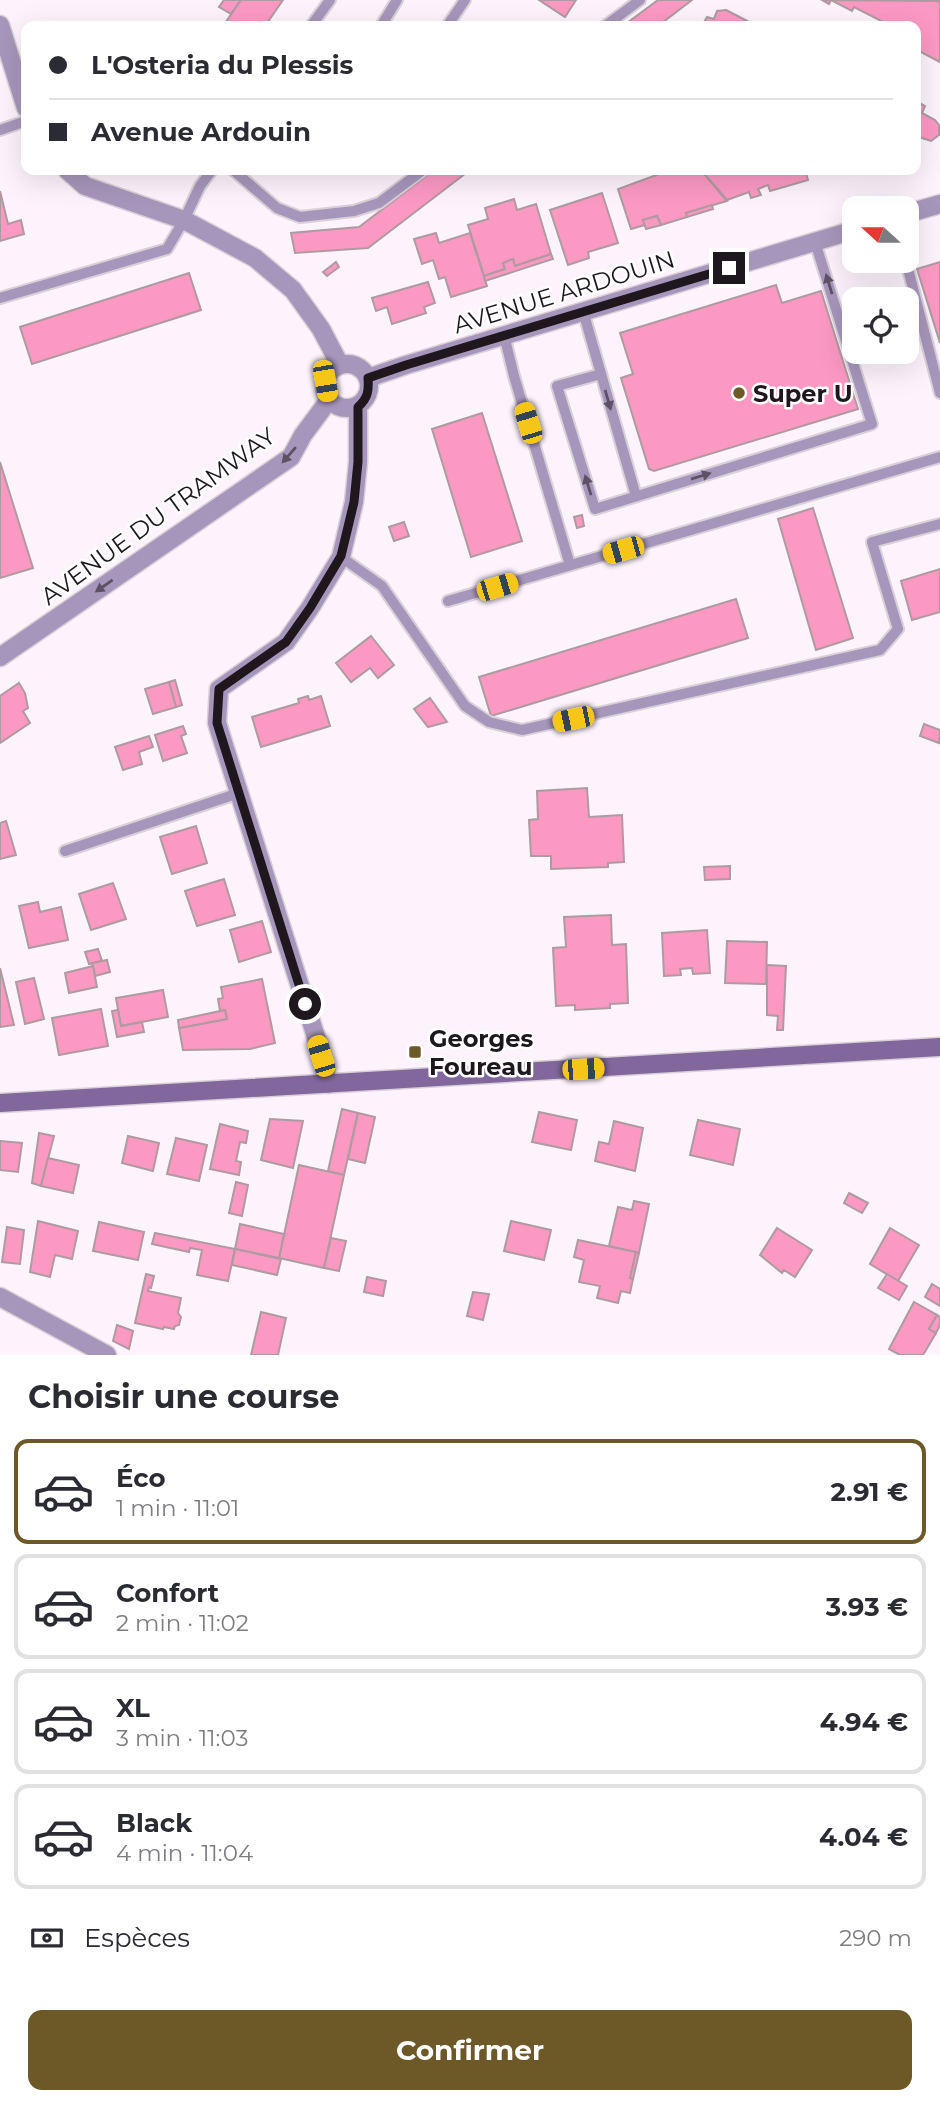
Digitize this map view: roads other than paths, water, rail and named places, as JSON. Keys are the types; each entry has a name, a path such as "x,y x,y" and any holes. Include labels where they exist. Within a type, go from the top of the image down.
{"main road":[{"path":"0,1103 940,1047"}],"street":[{"path":"0,25 21,92"},
{"path":"73,175 85,186 184,220 255,258 293,290 321,329 340,365"},
{"path":"919,210 940,204"},
{"name":"AVENUE ARDOUIN","path":"368,378 842,234"},
{"path":"340,365 358,367 368,378 369,391 366,400 358,407 341,408 329,400 325,381 331,371 340,365"},
{"name":"AVENUE DU TRAMWAY","path":"0,657 291,457 303,435 329,400"},
{"path":"328,1084 217,723 219,689 286,642 341,556 354,502 358,462 358,407"},
{"path":"0,1297 107,1355"}],"lane":[{"path":"315,21 330,0"},
{"path":"384,21 397,0"},
{"path":"450,21 465,0"},
{"path":"612,21 640,0"},
{"path":"0,130 21,123"},
{"path":"0,298 167,249 208,175"},
{"path":"239,175 278,208 300,217 354,211 379,203 416,175"},
{"path":"601,374 557,386 595,509 872,424 816,242"},
{"path":"909,273 940,393"},
{"path":"583,311 636,496"},
{"path":"504,335 570,565"},
{"path":"448,601 940,457"},
{"path":"341,556 382,586 465,706 489,723 522,730 880,650 898,629 872,542 940,524"},
{"path":"65,852 239,793"}],"place":[{"name":"Super U","path":"739,393"},
{"name":"Georges Foureau","path":"415,1052"}]}
